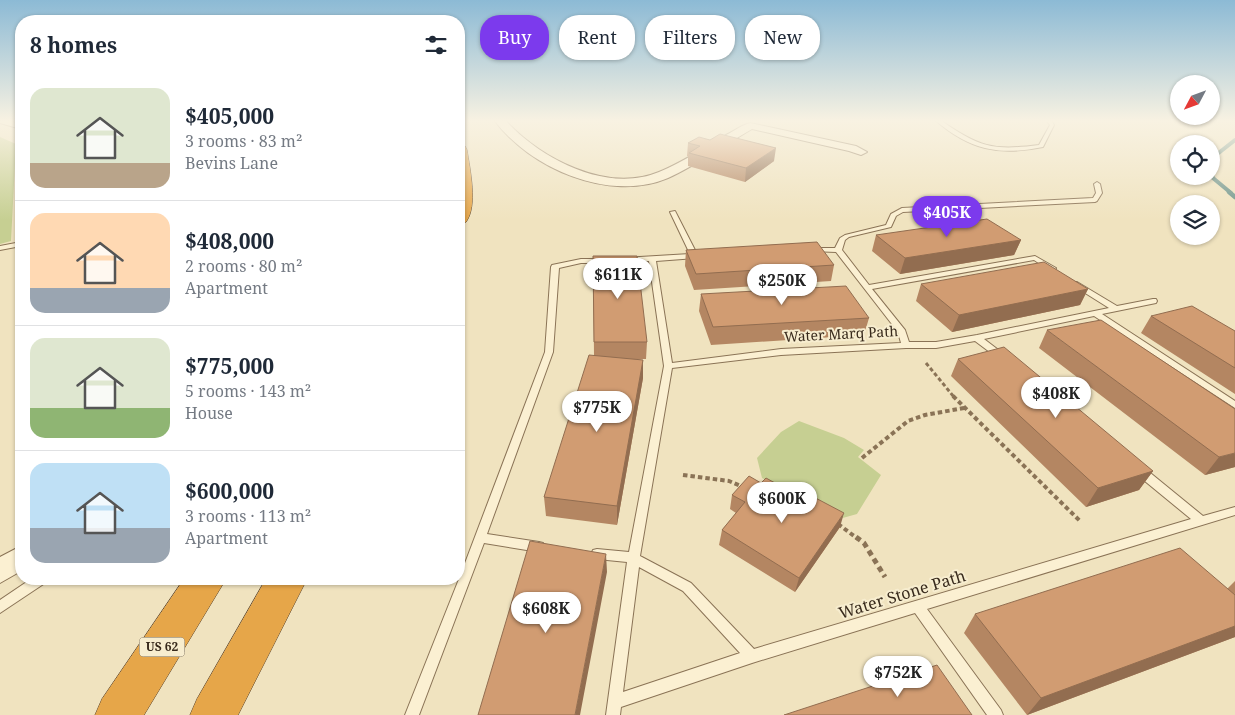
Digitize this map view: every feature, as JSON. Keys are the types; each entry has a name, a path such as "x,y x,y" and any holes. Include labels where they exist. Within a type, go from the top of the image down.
{"highway":[{"name":"US 62","path":"118,715 202,585"},
{"path":"213,715 284,585"}],"street":[{"path":"538,153 548,160 600,179 620,182 649,181 664,175 702,153"},
{"path":"0,572 15,561"}],"lane":[{"path":"798,250 838,250 839,244 846,236 890,226 893,215 902,210 1095,200 1099,194 1097,184"},
{"path":"673,212 694,256"},
{"path":"0,248 15,245"},
{"name":"Water Marq Path","path":"668,366 781,352 906,345 902,332 838,250"},
{"path":"465,577 549,352 555,267 581,261 703,256"},
{"path":"868,287 1035,258 1059,273"},
{"path":"614,708 634,558 668,366 652,259"},
{"path":"1067,278 1115,308"},
{"path":"906,345 936,345 977,338 1153,301"},
{"path":"1095,313 1235,404"},
{"path":"977,338 1010,364"},
{"path":"1128,461 1200,521"},
{"name":"Water Stone Path","path":"614,708 752,656 1235,511"},
{"path":"480,538 551,548"},
{"path":"588,553 634,558 687,587 752,656"},
{"path":"0,607 32,585"},
{"path":"412,715 462,585"},
{"path":"918,607 996,715"}],"path":[{"path":"926,363 939,381 964,408 1081,522"},
{"path":"862,458 908,421 925,415 964,408"},
{"path":"683,475 729,481 747,490"},
{"path":"836,523 864,543 885,577"}],"green space":[{"path":"0,153 15,153 11,241 0,244"},
{"path":"799,421 844,438 864,450 858,457 881,475 857,514 839,519 762,478 757,458 781,432"}],"building":[{"path":"690,153 768,153 746,168"},
{"path":"987,219 1021,240 905,258 876,235"},
{"path":"817,242 834,265 696,274 686,250"},
{"path":"593,256 637,256 647,342 594,342"},
{"path":"1044,262 1088,289 959,315 921,284"},
{"path":"846,286 869,318 713,327 701,294"},
{"path":"1192,306 1235,331 1235,368 1151,316"},
{"path":"1101,320 1235,409 1235,453 1219,457 1047,330"},
{"path":"1004,347 1153,471 1098,488 958,359"},
{"path":"589,355 643,360 617,506 544,497"},
{"path":"749,476 761,483 766,478 804,499 808,494 844,513 799,578 722,530 745,502 732,495"},
{"path":"530,541 606,554 575,715 478,715"},
{"path":"1180,548 1235,595 1235,626 1041,698 975,614"},
{"path":"937,665 972,715 784,715"}],"waterway":[{"path":"1220,184 1231,193"},
{"path":"1229,192 1235,197"}]}
